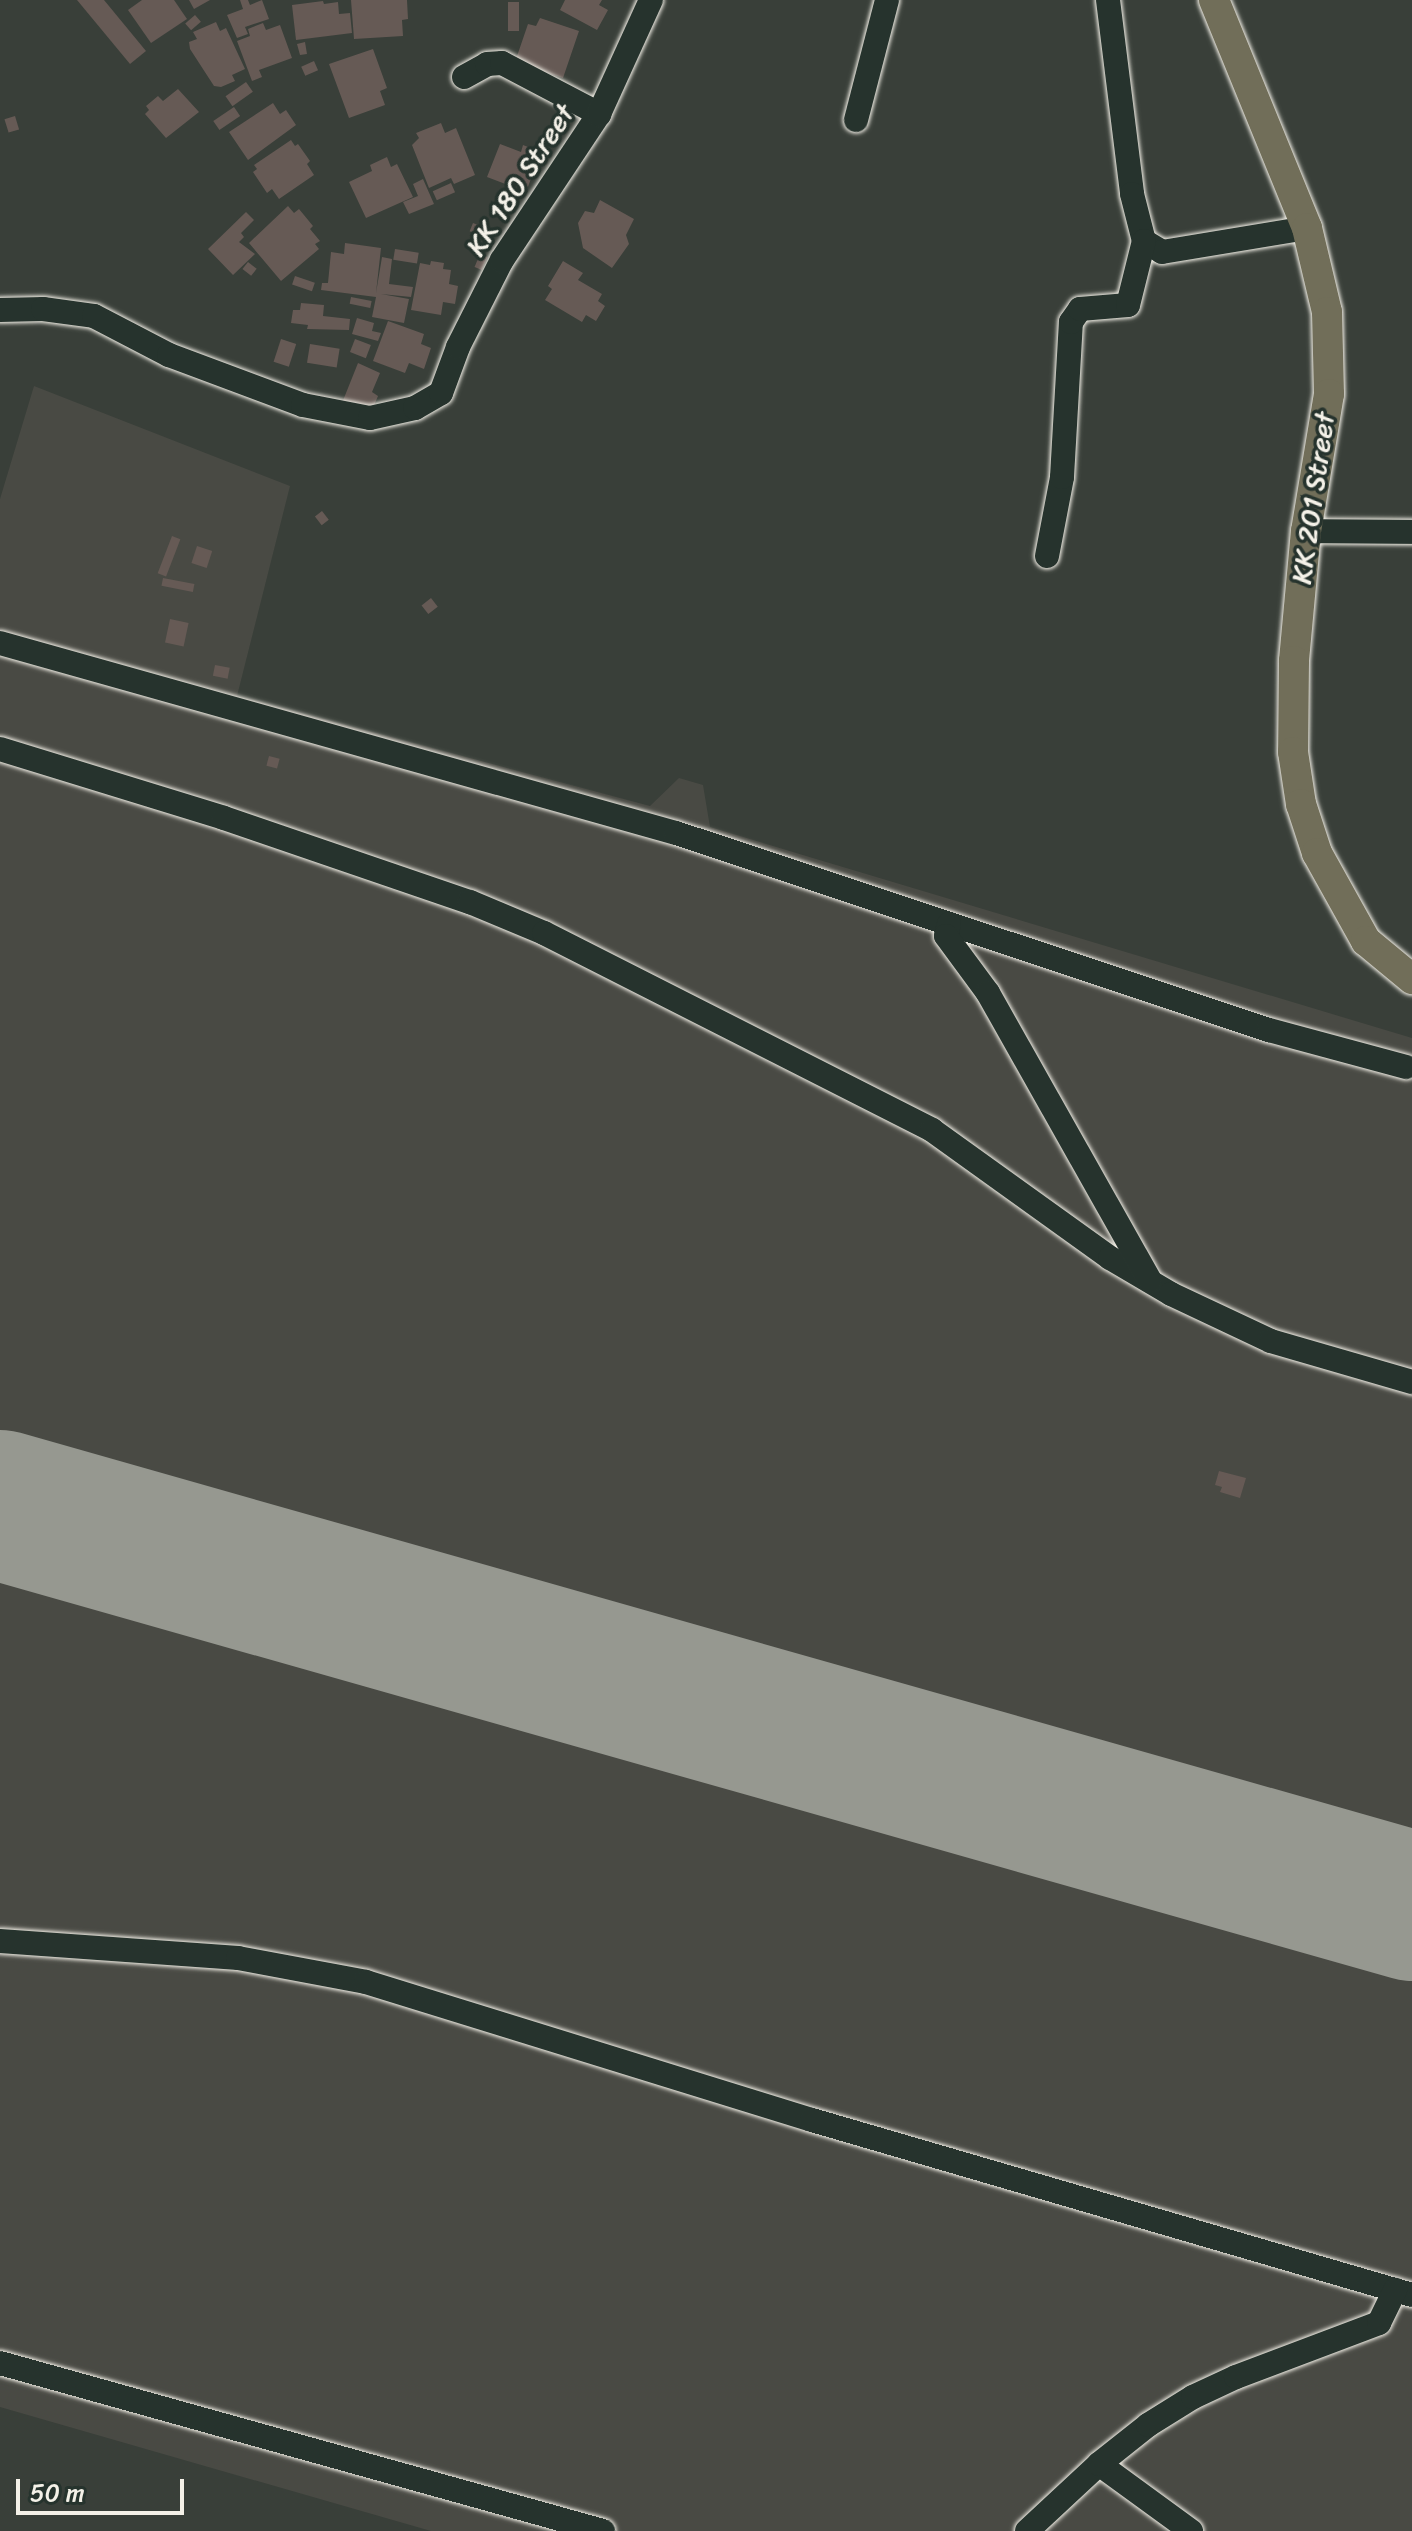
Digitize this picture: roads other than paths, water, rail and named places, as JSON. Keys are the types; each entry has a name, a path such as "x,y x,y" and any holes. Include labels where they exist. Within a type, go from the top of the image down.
{"main road":[{"name":"KK 201 Street","path":"1214,0 1307,228 1327,312 1329,394 1306,531 1298,604 1293,720 1301,804 1317,853 1366,941 1412,979"}],"street":[{"name":"KK 180 Street","path":"0,310 43,309 94,316 169,355 303,405 370,418 415,408 441,393 458,347 502,260 599,114 651,0"},
{"path":"856,120 887,0"},
{"path":"1047,556 1062,477 1071,322 1080,309 1128,305 1144,241 1132,194 1108,0"},
{"path":"464,77 487,64 502,63 599,114"},
{"path":"1144,241 1162,252 1307,228"},
{"path":"1306,531 1412,532"},
{"path":"0,643 676,833 1269,1030 1406,1067"},
{"path":"0,749 239,823 470,902 544,933 932,1130 1110,1258 1151,1282 1271,1341 1412,1382"},
{"path":"949,924 946,936 988,993 1151,1282"},
{"path":"0,1941 238,1958 366,1982 827,2125 1404,2292 1379,2323 1236,2377 1193,2397 1148,2425 1099,2464 1027,2531"},
{"path":"0,2363 603,2531"},
{"path":"1099,2464 1191,2531"}]}
